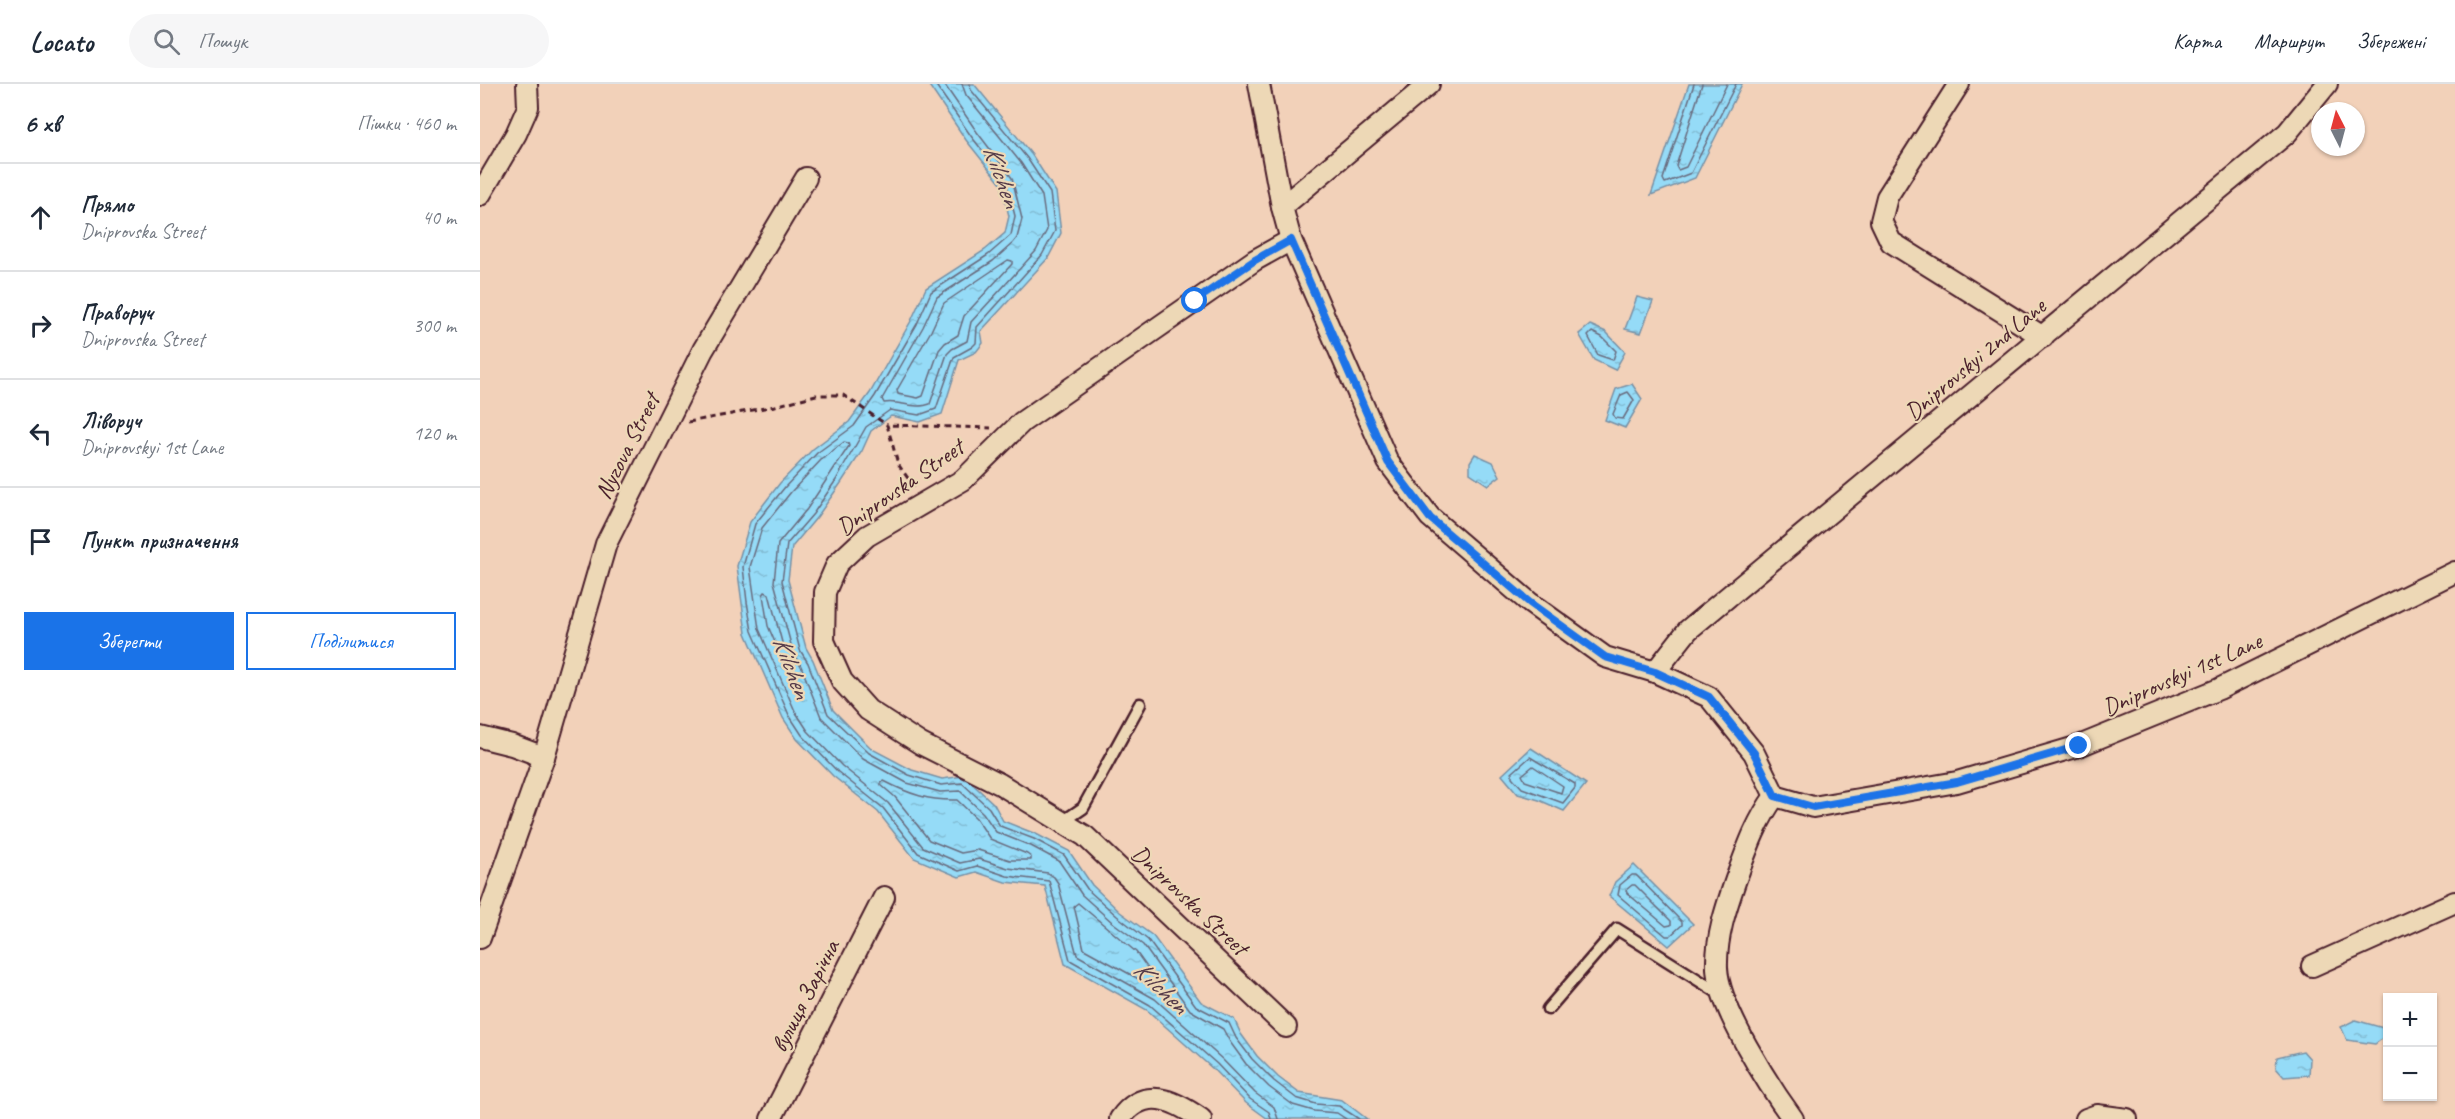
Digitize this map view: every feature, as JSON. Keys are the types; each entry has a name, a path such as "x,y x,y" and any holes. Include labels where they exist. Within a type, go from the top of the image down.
{"street":[{"path":"480,195 516,134 528,107 527,84"},
{"path":"1259,84 1282,207 1291,240 1388,462 1430,518 1530,603 1605,657 1655,672 1709,697 1754,753 1775,796 1761,815 1751,837 1721,925 1718,968 1722,995 1772,1089 1793,1119"},
{"path":"1282,207 1429,84"},
{"path":"1959,84 1887,197 1881,220 1891,242 2043,337"},
{"name":"Dniprovskyi 2nd Lane","path":"1655,672 1688,630 2287,133 2327,84"},
{"name":"Nyzova Street","path":"480,938 544,758 606,544 703,350 806,178"},
{"name":"Dniprovska Street","path":"1286,1027 1085,836 1000,784 921,744 868,710 842,681 824,641 825,592 837,564 867,536 963,480 1023,422 1255,260 1291,240"},
{"name":"Dniprovskyi 1st Lane","path":"1775,796 1813,807 1957,782 2079,746 2219,689 2455,572"},
{"path":"480,737 512,745 544,758"},
{"name":"вулиця Зарічна","path":"771,1119 884,897"},
{"path":"2312,966 2455,902"},
{"path":"1120,1119 1124,1113 1147,1099 1163,1099 1179,1104 1201,1119"},
{"path":"2086,1119 2097,1115 2127,1119"}],"lane":[{"path":"1061,823 1083,808 1140,704"},
{"path":"1548,1009 1617,929 1722,995"}],"path":[{"path":"665,426 775,406 816,395 843,395 887,425 989,428 1023,422"},
{"path":"887,425 898,464 928,502"}],"water":[{"name":"Kilchen","path":"928,84 974,84 1032,155 1056,192 1061,233 1048,258 981,331 983,343 976,352 959,360 942,414 920,422 891,416 871,431 862,451 841,483 792,547 788,580 806,648 833,710 872,749 912,770 942,779 964,776 994,804 1003,821 1036,834 1069,851 1092,885 1120,912 1153,936 1201,1002 1234,1019 1241,1034 1257,1056 1278,1077 1299,1093 1342,1100 1367,1119 1268,1119 1246,1103 1213,1069 1147,1010 1065,964 1045,886 1005,882 976,872 959,877 914,858 878,812 833,776 797,739 783,718 746,633 737,566 750,522 780,483 813,449 849,422 870,393 911,321 926,288 985,250 1005,233 1009,216 1001,184 966,140"},
{"path":"1689,84 1742,84 1695,178 1651,195"},
{"path":"1637,297 1653,301 1641,333 1625,329"},
{"path":"1590,325 1606,332 1625,352 1615,370 1594,360 1579,334"},
{"path":"1632,384 1642,399 1625,428 1605,420 1616,389"},
{"path":"1475,454 1493,462 1500,476 1488,485 1470,473 1470,462"},
{"path":"1531,748 1586,784 1564,811 1518,794 1502,775"},
{"path":"1634,865 1693,924 1669,946 1609,896 1615,882"},
{"path":"2355,1020 2383,1028 2383,1038 2375,1044 2347,1040 2341,1027"},
{"path":"2303,1051 2310,1059 2309,1075 2284,1077 2276,1068 2277,1057"}],"route":[{"path":"1195,301 1255,260 1291,240 1388,462 1430,518 1530,603 1605,657 1655,672 1709,697 1754,753 1775,796 1813,807 1957,782 2079,746"}]}
